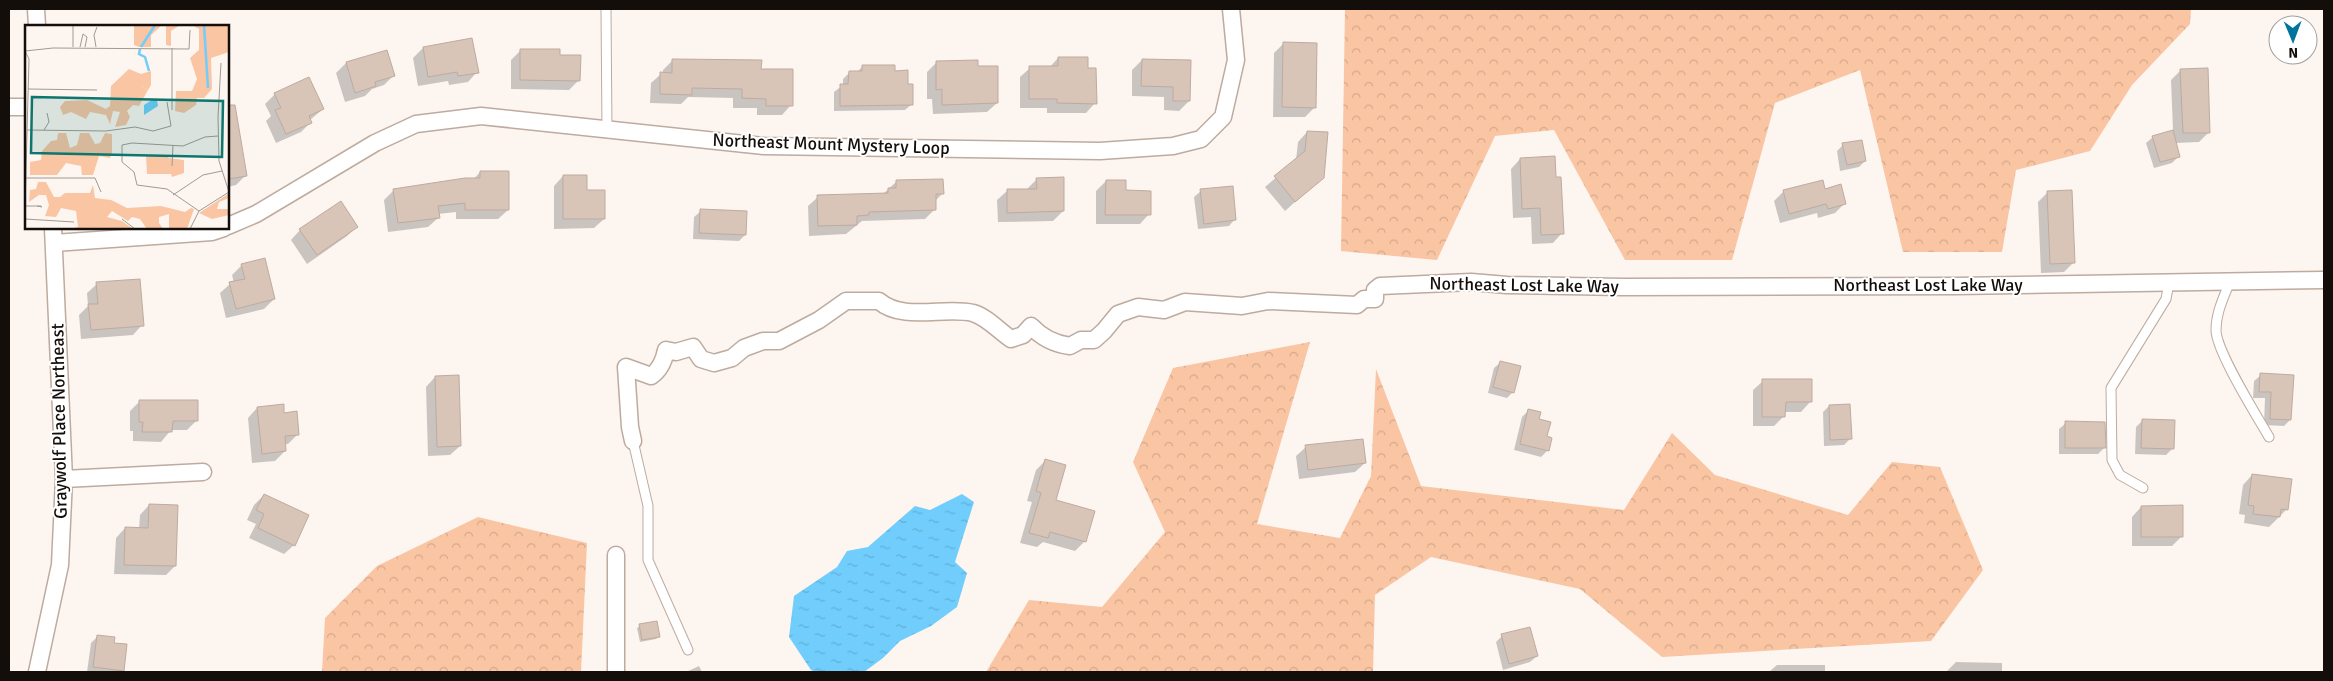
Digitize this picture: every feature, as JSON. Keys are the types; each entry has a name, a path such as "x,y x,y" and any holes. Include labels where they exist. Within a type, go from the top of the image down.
{"street":[{"path":"36,9 37,25"},
{"name":"Northeast Mount Mystery Loop","path":"229,226 256,214 374,143 416,124 482,116 606,131 764,146 1100,151 1173,146 1201,139 1223,117 1236,60 1231,9"},
{"path":"9,106 25,107"},
{"path":"54,235 212,232 221,229"},
{"name":"Graywolf Place Northeast","path":"37,672 60,565 64,479 54,235"},
{"name":"Northeast Lost Lake Way","path":"633,441 630,427 626,367 651,376 657,372 664,360 666,350 676,352 693,347 701,359 714,362 732,358 744,348 763,341 779,341 818,320 846,301 880,301 888,308 916,312 971,312 980,315 1011,339 1023,335 1032,326 1042,336 1059,345 1070,346 1081,340 1094,340 1118,314 1138,307 1164,310 1186,302 1242,306 1268,301 1357,305 1364,298 1375,299 1375,290 1380,286 1410,286 1424,283 1471,282 1575,287 1956,286 2324,280"},
{"path":"64,479 203,472"},
{"path":"616,555 616,672"}],"lane":[{"path":"606,9 606,131"},
{"path":"2143,488 2120,474 2112,460 2110,388 2166,299 2169,282"},
{"path":"2230,282 2218,311 2216,332 2228,363 2269,437"},
{"path":"633,441 648,506 648,560 688,650"}],"green space":[{"path":"1345,9 2191,9 2190,24 2132,85 2090,151 2016,170 2002,252 1903,252 1860,70 1775,103 1732,260 1625,260 1554,130 1495,136 1437,260 1341,251"},
{"path":"1310,342 1257,524 1340,538 1371,476 1376,369 1421,486 1624,510 1672,433 1715,475 1848,515 1892,462 1940,467 1983,570 1931,641 1662,657 1580,589 1431,557 1375,595 1373,672 986,672 1029,600 1102,607 1165,532 1133,462 1173,368"},
{"path":"478,517 587,543 581,672 322,672 325,618 377,566"}],"water":[{"path":"962,494 974,502 955,562 967,573 957,607 931,626 900,641 883,658 864,672 816,672 811,670 789,637 794,596 837,567 847,551 868,547 915,506 930,510"}],"building":[{"path":"472,38 479,73 458,76 457,72 428,77 423,47"},
{"path":"1283,42 1317,43 1316,108 1282,107"},
{"path":"520,49 560,49 560,55 581,55 580,81 520,80"},
{"path":"387,50 395,76 375,82 376,86 355,93 346,62"},
{"path":"1058,57 1088,57 1088,68 1096,68 1097,104 1057,103 1057,99 1029,99 1029,66 1058,66"},
{"path":"672,59 762,60 761,69 793,69 793,106 766,106 766,99 742,98 742,89 692,88 692,95 660,94 660,72 672,73"},
{"path":"1142,59 1191,60 1190,101 1173,101 1173,87 1141,86"},
{"path":"978,60 978,66 998,66 998,103 942,105 942,89 936,90 936,61"},
{"path":"862,65 895,65 895,71 908,70 908,84 913,84 913,105 840,106 840,84 848,84 849,71 862,71"},
{"path":"2208,68 2210,133 2183,133 2180,69"},
{"path":"309,77 324,109 309,116 312,123 286,134 275,110 281,108 274,93"},
{"path":"229,105 235,105 247,176 229,179"},
{"path":"2173,130 2180,157 2160,162 2152,136"},
{"path":"1307,131 1328,132 1324,178 1295,202 1274,176 1305,151"},
{"path":"1862,140 1866,161 1847,165 1842,143"},
{"path":"1555,156 1556,177 1561,177 1564,234 1541,235 1540,208 1522,209 1520,158"},
{"path":"480,171 509,171 509,210 465,210 465,203 438,206 440,218 398,223 393,189 465,178 480,178"},
{"path":"563,175 587,175 587,190 605,190 605,219 563,219"},
{"path":"1064,177 1064,211 1007,213 1007,189 1037,189 1036,178"},
{"path":"943,179 944,194 936,194 936,210 869,212 869,215 857,216 857,225 818,226 817,195 888,193 888,188 896,188 896,180"},
{"path":"1106,180 1126,180 1126,190 1151,191 1151,215 1105,215"},
{"path":"1823,180 1825,189 1841,184 1846,204 1828,209 1826,204 1789,214 1783,190"},
{"path":"1233,186 1236,220 1204,224 1200,189"},
{"path":"2072,190 2075,263 2050,264 2047,191"},
{"path":"341,201 358,227 317,255 299,229"},
{"path":"700,209 747,211 746,235 699,233"},
{"path":"265,258 275,299 236,309 229,282 245,279 241,264"},
{"path":"140,279 144,326 91,330 88,304 98,304 96,282"},
{"path":"1500,361 1521,366 1514,393 1493,387"},
{"path":"2260,373 2294,375 2291,420 2270,419 2271,392 2259,392"},
{"path":"459,375 461,446 437,447 435,376"},
{"path":"1762,379 1812,379 1812,402 1786,402 1785,417 1762,417"},
{"path":"139,400 198,400 198,421 173,421 172,432 142,432 143,422 139,422"},
{"path":"284,404 284,413 297,411 299,435 285,436 286,451 262,454 257,407"},
{"path":"1850,404 1852,439 1830,440 1829,405"},
{"path":"1528,409 1541,412 1539,419 1551,422 1547,436 1552,438 1549,451 1520,444"},
{"path":"2142,419 2175,420 2174,449 2141,448"},
{"path":"2065,421 2105,422 2106,448 2065,448"},
{"path":"1363,439 1366,463 1308,470 1305,445"},
{"path":"1045,459 1066,465 1056,500 1095,511 1086,542 1050,532 1048,538 1029,533 1041,493 1036,491"},
{"path":"2252,474 2292,479 2288,510 2281,509 2280,517 2253,514 2254,506 2248,505"},
{"path":"264,494 309,515 295,546 258,528 264,514 256,510"},
{"path":"149,504 178,505 176,566 124,565 125,527 148,528"},
{"path":"2183,505 2183,537 2141,537 2141,506"},
{"path":"657,621 660,637 642,640 639,624"},
{"path":"1530,627 1538,656 1509,664 1501,634"},
{"path":"97,635 115,637 114,643 127,644 124,671 93,667"}]}
